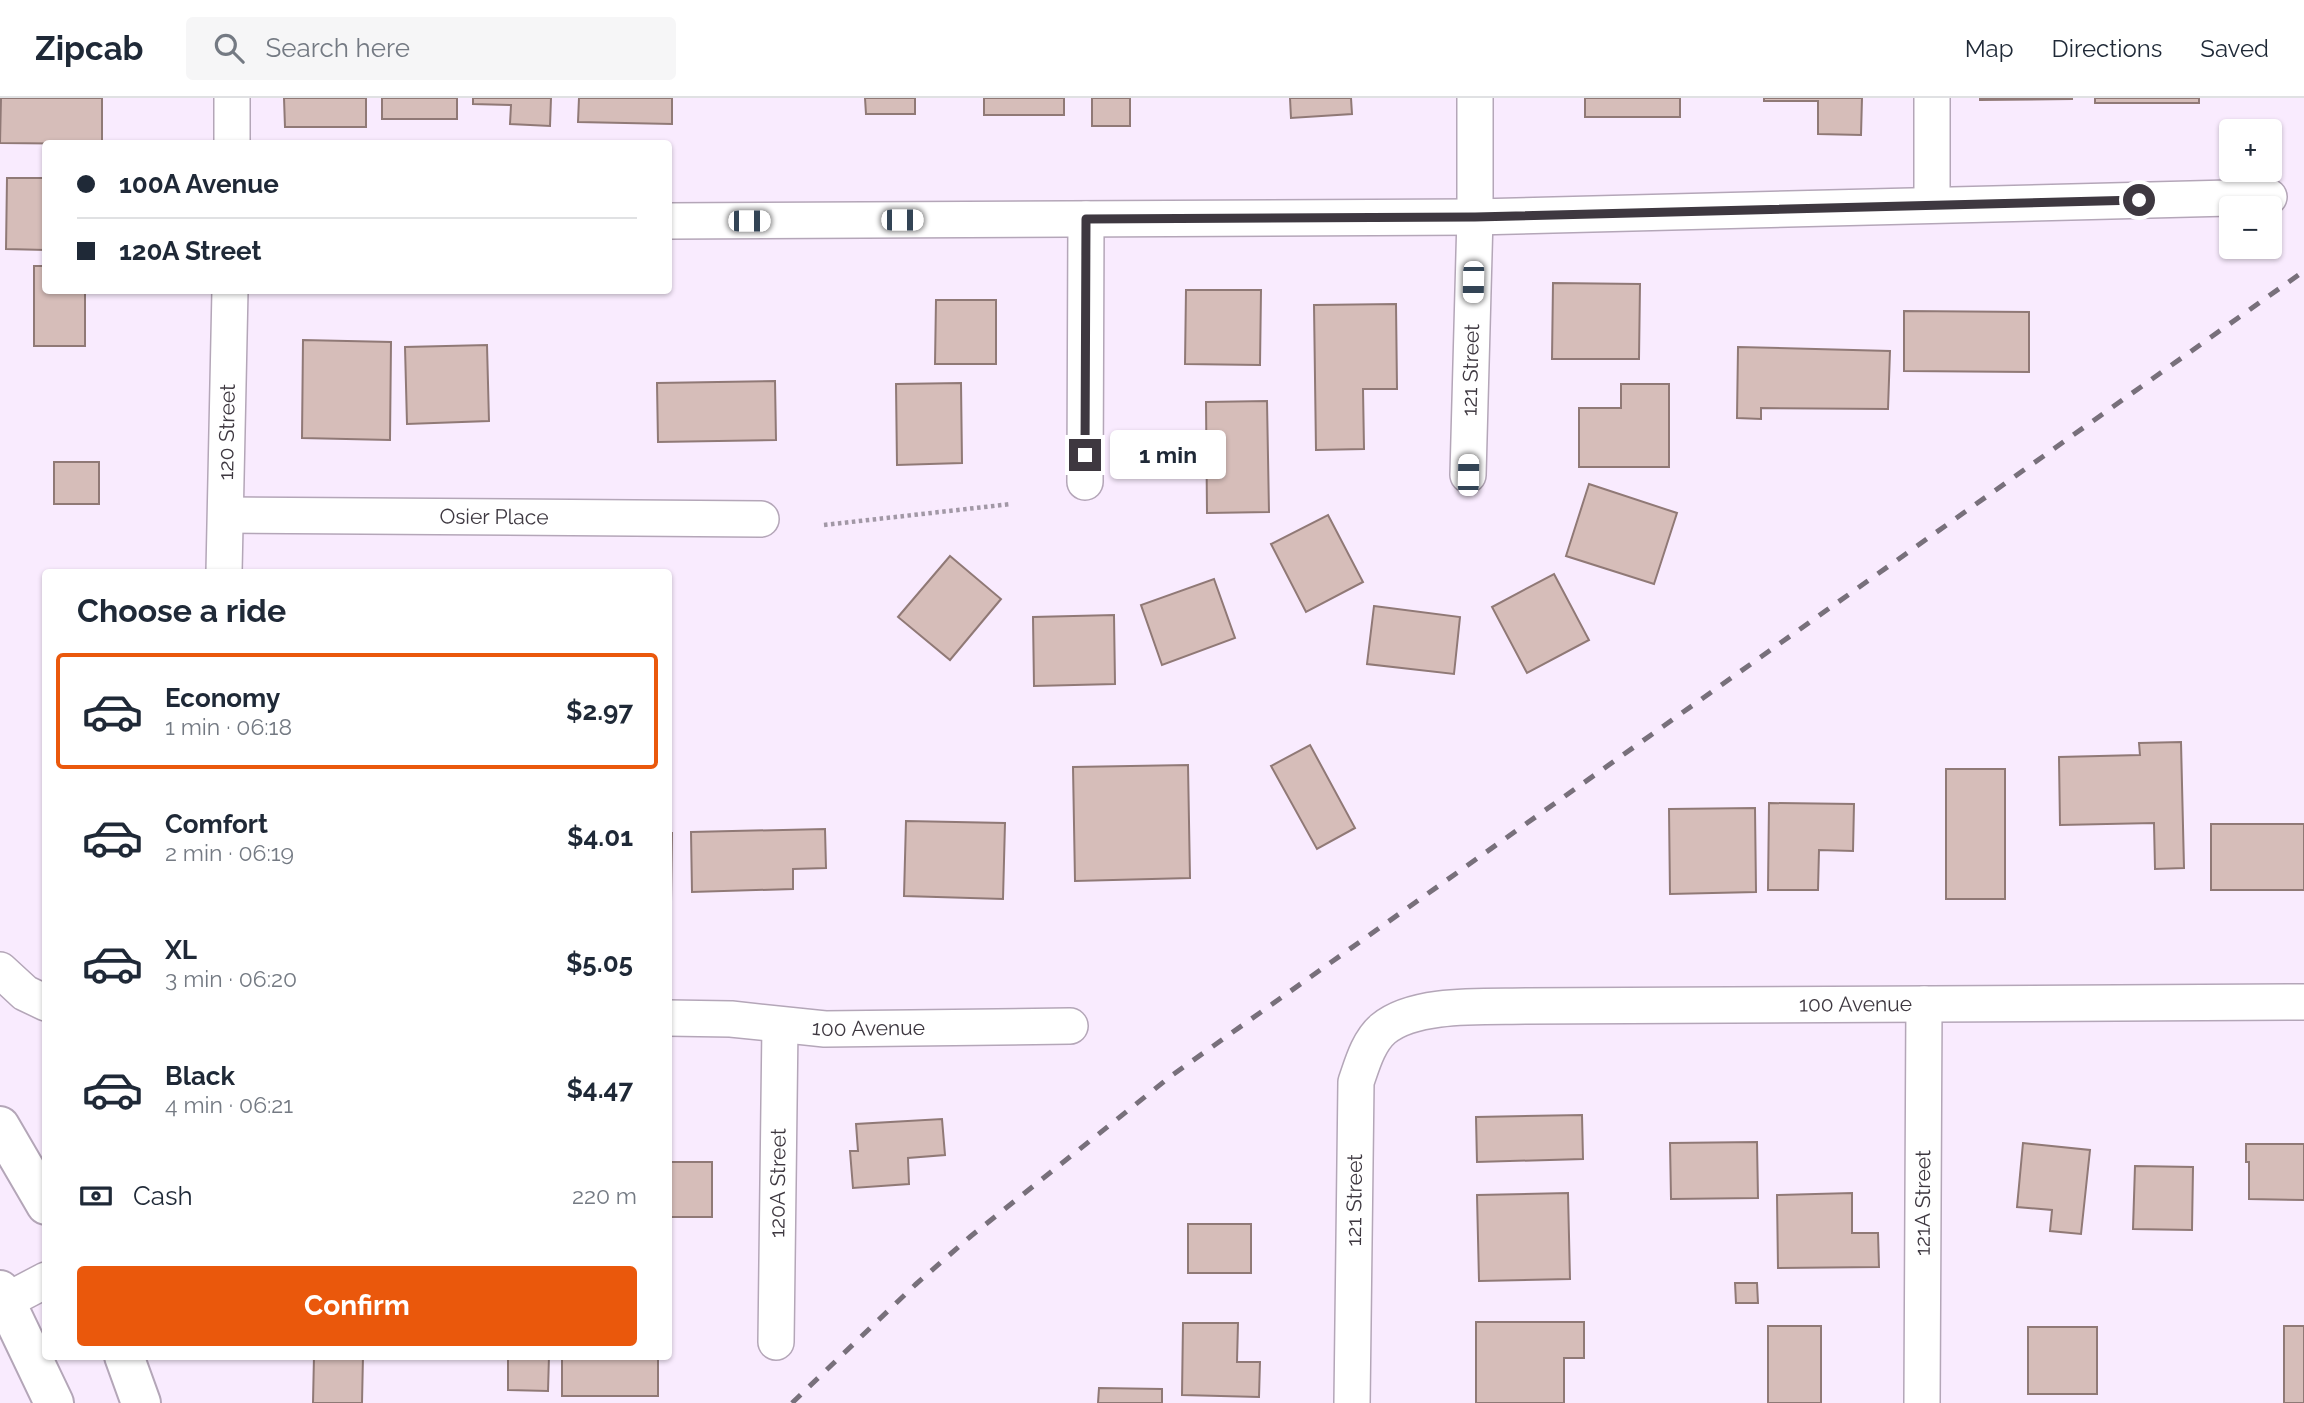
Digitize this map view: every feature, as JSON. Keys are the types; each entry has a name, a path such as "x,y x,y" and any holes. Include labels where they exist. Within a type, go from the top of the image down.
{"main road":[{"path":"0,1126 42,1198"},
{"path":"3,1295 54,1403"},
{"path":"125,1360 141,1403"}],"street":[{"path":"232,98 232,140"},
{"name":"121 Street","path":"1468,475 1475,217 1475,98"},
{"path":"1932,98 1932,204"},
{"path":"672,221 1475,217 2219,198"},
{"path":"1084,482 1086,219"},
{"name":"120 Street","path":"224,569 230,294"},
{"name":"Osier Place","path":"226,515 761,519"},
{"path":"0,971 25,993 42,1001"},
{"name":"100 Avenue","path":"1406,1017 1450,1008 1527,1006 2304,1002"},
{"name":"121A Street","path":"1922,1403 1924,1004"},
{"name":"121 Street","path":"1352,1403 1356,1082 1367,1053 1382,1030 1406,1017"},
{"name":"100 Avenue","path":"672,1018 731,1019 825,1028 1070,1026"},
{"name":"120A Street","path":"776,1342 780,1025"},
{"path":"3,1295 42,1281"}],"path":[{"path":"824,525 1011,505"}],"building":[{"path":"1,98 102,98 102,140 0,143"},
{"path":"284,98 366,98 366,127 285,127"},
{"path":"382,98 457,98 457,119 382,119"},
{"path":"473,98 551,98 550,126 510,124 511,105 473,104"},
{"path":"579,98 672,98 672,124 578,122"},
{"path":"865,98 915,98 915,114 866,114"},
{"path":"984,98 1064,98 1064,115 984,115"},
{"path":"1092,98 1130,98 1130,126 1092,126"},
{"path":"1290,98 1351,98 1352,114 1291,118"},
{"path":"1585,98 1680,98 1680,117 1585,117"},
{"path":"1764,98 1862,98 1861,135 1818,134 1818,101 1764,101"},
{"path":"2072,98 2072,99 1980,100"},
{"path":"2095,98 2199,98 2199,103 2095,103"},
{"path":"7,178 42,178 42,250 6,249"},
{"path":"34,266 42,266 42,294 85,294 85,346 34,346"},
{"path":"1553,283 1640,284 1639,359 1552,359"},
{"path":"1186,290 1261,290 1260,365 1185,364"},
{"path":"936,300 996,300 996,364 935,364"},
{"path":"1396,304 1397,389 1363,389 1364,449 1316,450 1314,305"},
{"path":"1904,311 2029,312 2029,372 1904,371"},
{"path":"303,340 391,342 390,440 302,438"},
{"path":"487,345 489,421 407,424 405,347"},
{"path":"1738,347 1890,351 1888,409 1761,408 1761,419 1737,418"},
{"path":"775,381 776,440 658,442 657,383"},
{"path":"961,383 962,463 897,465 896,384"},
{"path":"1621,384 1669,384 1669,467 1579,467 1579,408 1621,408"},
{"path":"1267,401 1269,512 1207,513 1206,402"},
{"path":"54,462 99,462 99,504 54,504"},
{"path":"1589,484 1677,513 1654,584 1566,556"},
{"path":"1328,515 1363,582 1306,612 1271,544"},
{"path":"950,556 1001,599 950,660 898,617"},
{"path":"1554,574 1589,640 1527,673 1492,607"},
{"path":"1214,579 1235,638 1162,665 1141,605"},
{"path":"1374,606 1460,617 1454,674 1367,664"},
{"path":"1114,615 1115,684 1034,686 1033,617"},
{"path":"2181,742 2184,868 2155,869 2154,823 2060,825 2059,757 2140,755 2139,743"},
{"path":"1310,745 1355,828 1317,849 1271,766"},
{"path":"1188,765 1190,878 1075,881 1073,767"},
{"path":"1946,769 2005,769 2005,899 1946,899"},
{"path":"1769,803 1854,804 1853,851 1819,850 1818,890 1768,890"},
{"path":"1755,808 1756,892 1670,894 1669,809"},
{"path":"906,821 1005,823 1003,899 904,896"},
{"path":"2211,824 2304,824 2304,890 2211,890"},
{"path":"825,829 826,868 793,869 793,889 692,892 691,832"},
{"path":"1582,1115 1583,1159 1477,1162 1476,1117"},
{"path":"942,1119 945,1155 908,1158 909,1184 853,1188 850,1151 858,1151 856,1124"},
{"path":"1757,1142 1758,1198 1671,1199 1670,1143"},
{"path":"2023,1143 2090,1150 2081,1234 2050,1231 2052,1210 2017,1207"},
{"path":"2246,1144 2304,1144 2304,1200 2249,1199"},
{"path":"672,1162 712,1162 712,1217 672,1217"},
{"path":"2135,1166 2193,1167 2192,1230 2133,1229"},
{"path":"1568,1193 1570,1279 1479,1281 1477,1195"},
{"path":"1852,1193 1852,1233 1878,1233 1879,1267 1778,1268 1777,1195"},
{"path":"1188,1224 1251,1224 1251,1273 1188,1273"},
{"path":"1735,1283 1757,1283 1758,1303 1736,1303"},
{"path":"1476,1322 1584,1322 1584,1358 1564,1358 1564,1403 1476,1403"},
{"path":"1183,1323 1238,1323 1237,1362 1260,1362 1259,1397 1182,1395"},
{"path":"1768,1326 1821,1326 1821,1403 1768,1403"},
{"path":"2284,1326 2304,1326 2304,1403 2284,1403"},
{"path":"2028,1327 2097,1327 2097,1394 2028,1394"},
{"path":"314,1360 363,1360 362,1403 313,1403"},
{"path":"508,1360 549,1360 548,1391 508,1390"},
{"path":"562,1360 658,1360 658,1396 562,1396"},
{"path":"1099,1388 1162,1389 1162,1403 1098,1403"}],"railway":[{"path":"792,1403 915,1285 971,1236 1171,1076 2304,271"}],"route":[{"path":"1085,455 1086,219 1475,217 2139,200"}]}
